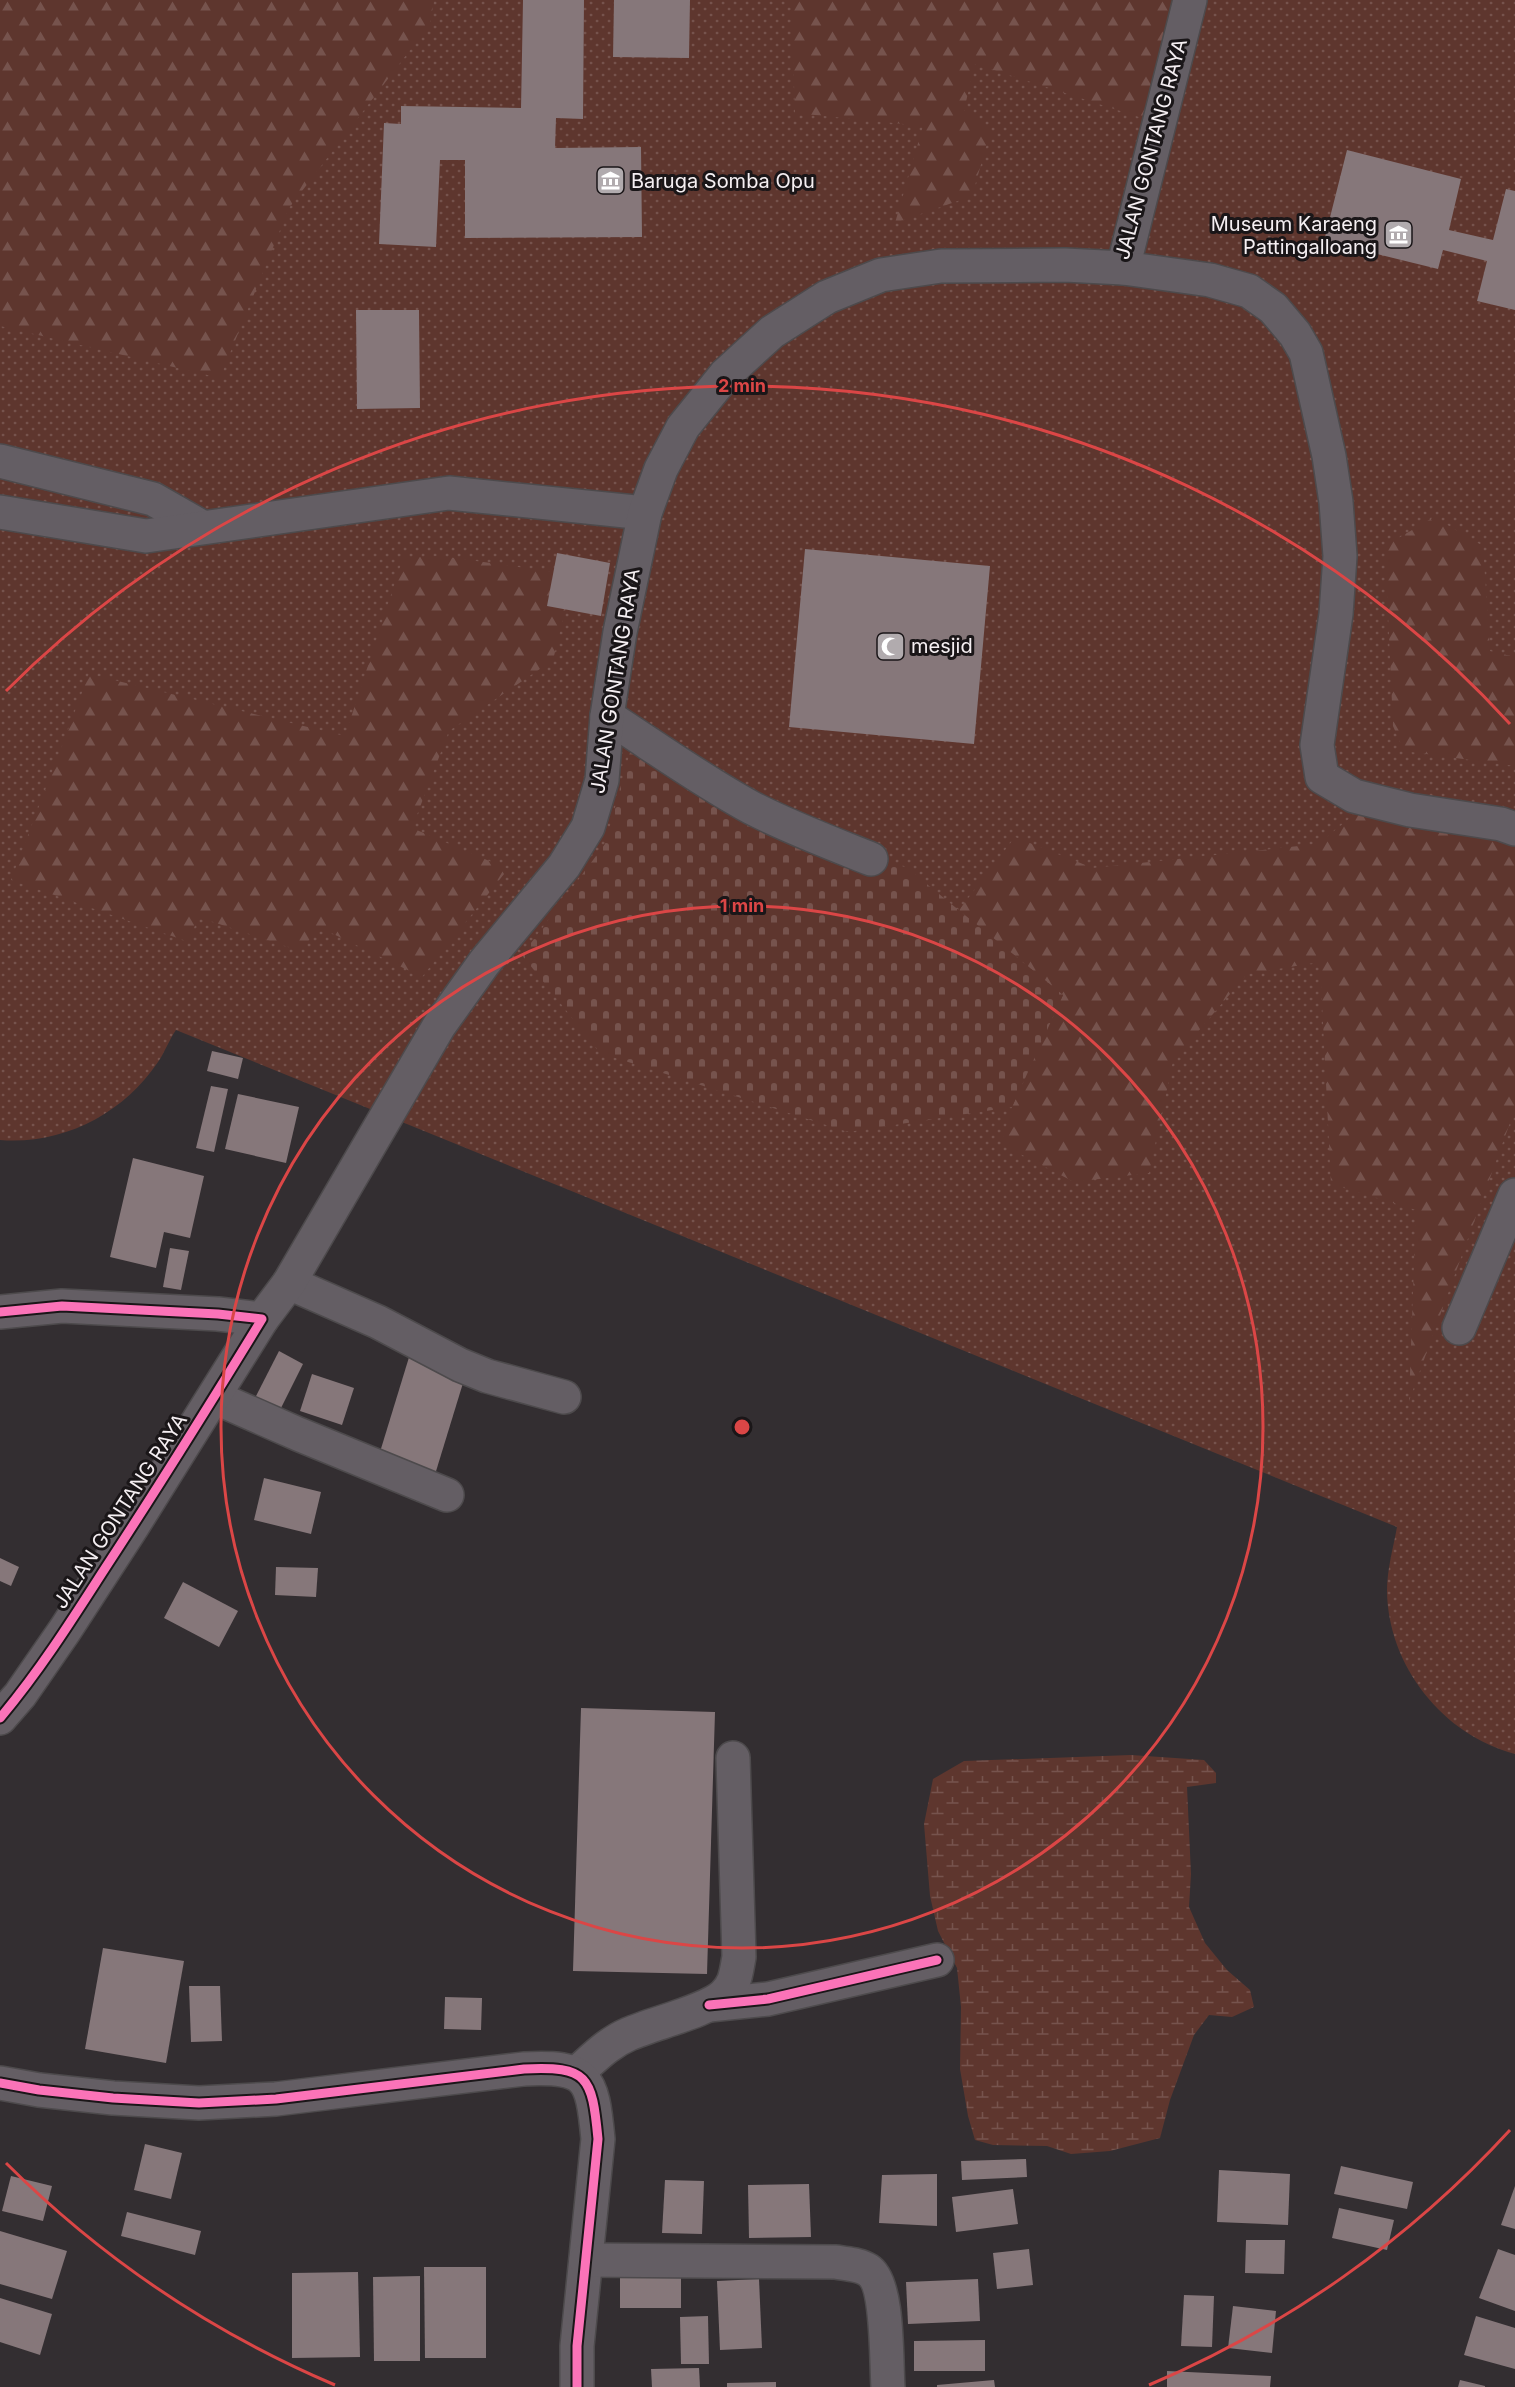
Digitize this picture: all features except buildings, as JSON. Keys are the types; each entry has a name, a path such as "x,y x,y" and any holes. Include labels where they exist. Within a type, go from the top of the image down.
{"street":[{"name":"JALAN GONTANG RAYA","path":"0,1718 20,1695 65,1630 262,1319 289,1283 439,1026 484,963 564,866 588,827 602,780 620,632 645,513 661,469 683,427 725,375 772,332 828,297 880,275 941,266 1065,265 1123,268 1190,0"},
{"path":"1123,268 1210,280 1249,291 1273,308 1295,334 1306,353 1336,502 1340,556 1336,614 1317,746 1322,777 1354,796 1410,810 1501,824 1515,829"},
{"path":"0,461 153,499 202,527"},
{"path":"0,512 146,536 449,493 645,513"},
{"path":"608,716 719,789 753,808 799,830 871,859"},
{"path":"1459,1328 1515,1195"},
{"path":"289,1283 378,1322 460,1365 487,1376 564,1398"},
{"path":"0,1312 63,1306 218,1314 262,1319"},
{"path":"214,1397 447,1495"},
{"path":"577,2073 608,2044 709,2005 724,1996 735,1983 739,1957 733,1758"},
{"path":"709,2005 768,1999 937,1960"},
{"path":"0,2082 39,2090 113,2098 199,2103 276,2099 524,2069 554,2067 577,2073 591,2093 598,2139 577,2346 577,2387"},
{"path":"586,2260 836,2262 869,2270 876,2280 882,2299 888,2387"}],"green space":[{"path":"0,0 1515,0 1515,1754 1489,1745 1465,1731 1443,1714 1424,1694 1409,1671 1397,1645 1390,1619 1387,1591 1397,1527 176,1030 144,1080 109,1111 90,1122 46,1137 0,1140"},
{"path":"0,0 434,0 430,24 289,208 220,378 0,326"},
{"path":"791,0 1180,0 1142,118 975,64 964,110 990,133 972,196 895,223 923,126 795,113"},
{"path":"1434,517 1483,546 1490,651 1515,657 1515,766 1404,751 1393,726 1385,546"},
{"path":"441,556 574,575 553,660 449,731 412,828 508,869 422,977 323,929 297,950 198,917 189,942 11,880 89,674 345,736 403,558"},
{"path":"638,723 769,813 907,868 1063,995 1012,1107 848,1132 600,1053 522,955 605,844"},
{"path":"1366,805 1515,835 1515,1109 1409,1401 1416,1210 1331,1184 1320,962 1247,974 1173,1061 1149,1173 1074,1182 1001,1144 1012,1107 1063,995 959,910 1015,837 1093,868 1318,844"},
{"path":"1131,1755 1204,1760 1216,1773 1216,1783 1187,1787 1191,1874 1189,1907 1205,1943 1227,1970 1250,1990 1254,2007 1232,2017 1209,2015 1194,2035 1170,2100 1160,2138 1110,2151 1071,2154 1047,2146 993,2145 975,2140 968,2116 960,2069 961,2007 957,1968 938,1931 930,1896 924,1824 933,1779 964,1761"}],"cycle path":[{"path":"0,1312 62,1306 218,1314 262,1319 78,1610 41,1666 0,1718"},
{"path":"709,2005 768,1999 937,1960"},
{"path":"0,2083 39,2090 113,2098 199,2103 276,2099 524,2069 562,2070 574,2073 583,2079 589,2088 598,2139 577,2346 577,2387"}],"place":[{"name":"Baruga Somba Opu","path":"610,181"},
{"name":"Museum Karaeng Pattingalloang","path":"1398,235"},
{"name":"mesjid","path":"890,646"}]}
